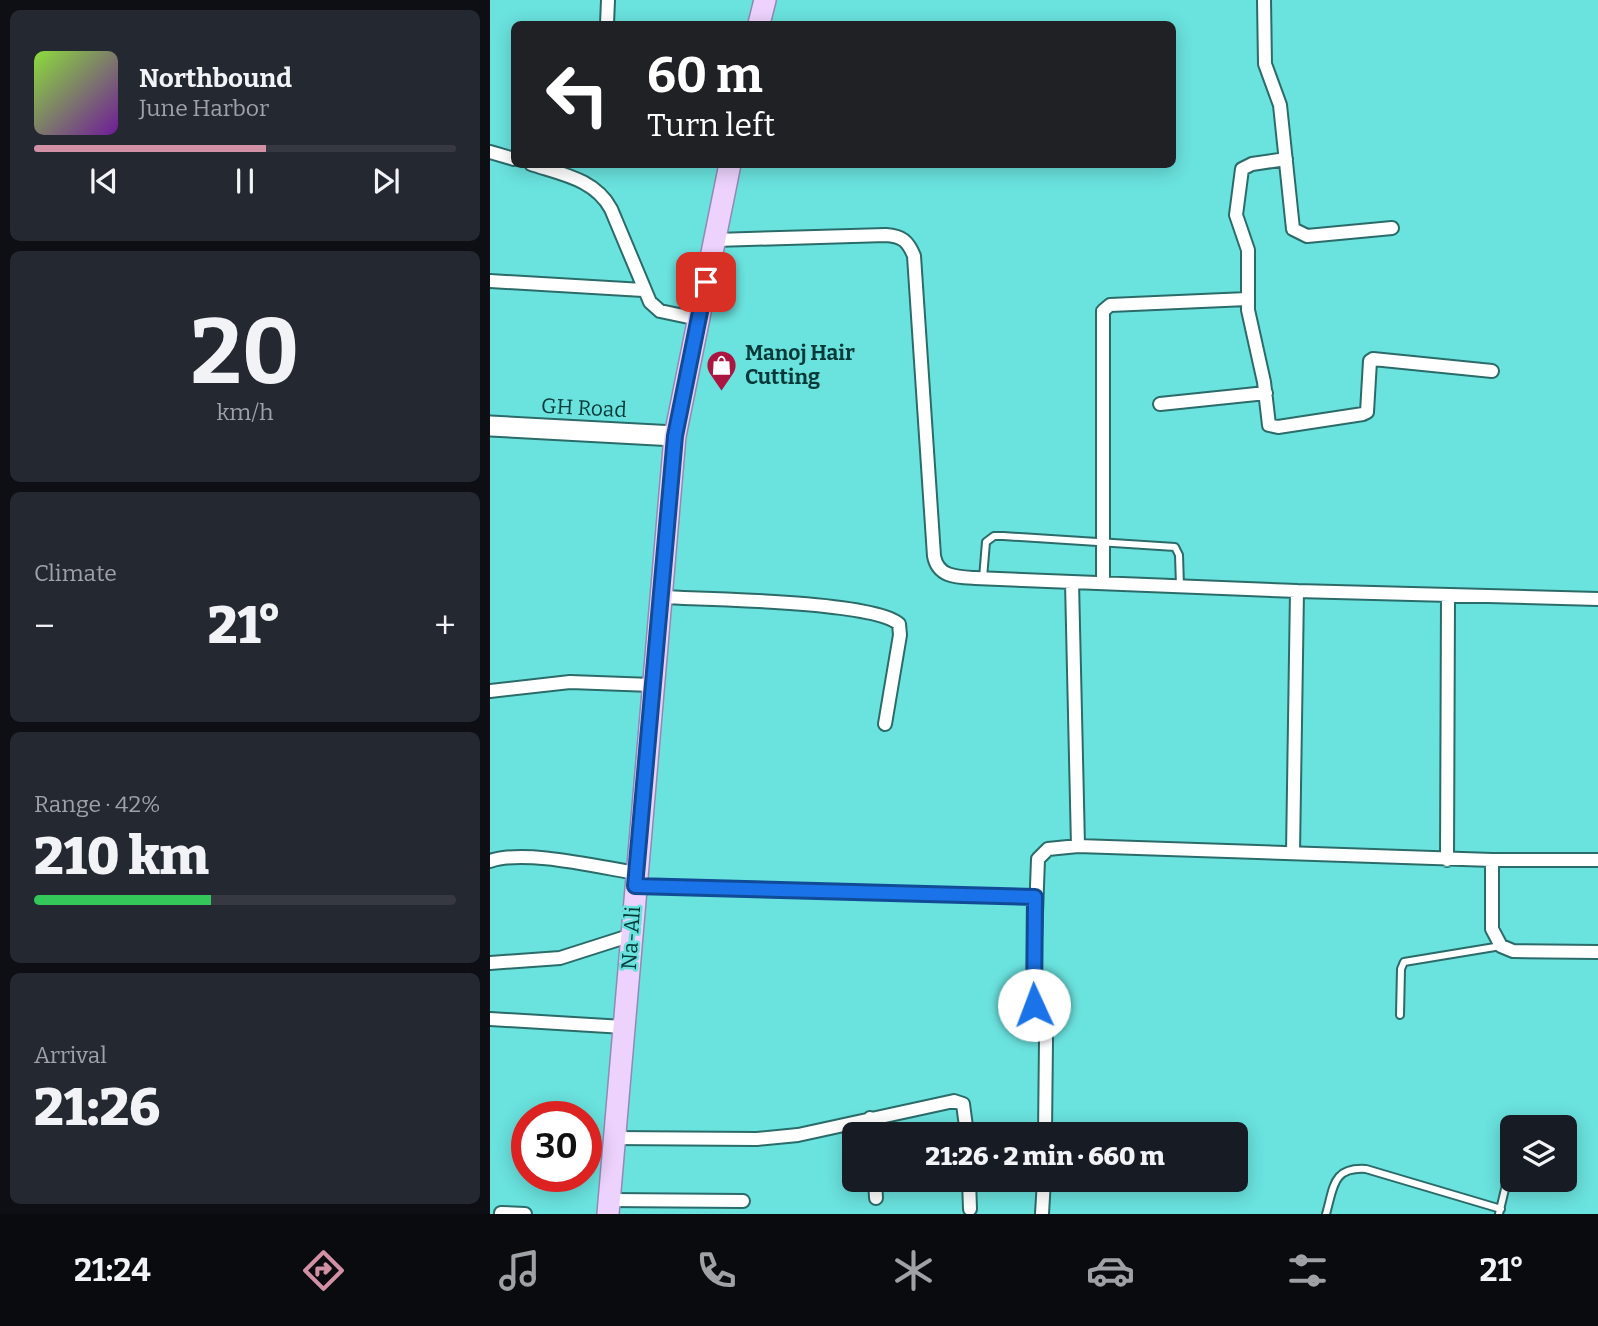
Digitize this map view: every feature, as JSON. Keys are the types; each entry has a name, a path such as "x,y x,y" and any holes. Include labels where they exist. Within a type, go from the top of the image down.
{"main road":[{"path":"760,21 765,0"},
{"name":"Na-Ali","path":"608,1207 675,436 729,168"}],"street":[{"path":"607,21 608,0"},
{"path":"1264,0 1265,64 1280,105 1293,229 1307,236 1392,228"},
{"path":"490,152 511,158"},
{"path":"1286,159 1252,164 1242,169 1236,215 1248,250 1247,299 1266,393 1269,425 1278,427 1359,416 1367,412 1370,361 1373,359 1492,370"},
{"path":"567,170 594,188 607,201 650,302 660,311 698,319"},
{"path":"715,240 886,235 899,236 909,244 914,256 936,566 954,576 1297,591 1598,599"},
{"path":"490,281 643,290"},
{"path":"1103,583 1103,311 1110,306 1247,299"},
{"path":"1160,404 1266,393"},
{"name":"GH Road","path":"490,426 675,436"},
{"path":"1072,582 1078,846"},
{"path":"1293,853 1297,591"},
{"path":"1447,860 1448,596"},
{"path":"659,597 825,607 873,612 892,618 899,624 901,635 885,724"},
{"path":"490,691 570,682 652,685"},
{"path":"1045,1122 1046,1039 1033,995 1035,897 1041,854 1048,849 1078,846 1447,860 1598,860"},
{"path":"490,861 506,857 527,858 635,879 1035,897"},
{"path":"1492,860 1492,929 1501,946 1513,951 1598,952"},
{"path":"490,962 560,958 632,935"},
{"path":"490,1019 624,1027"},
{"path":"612,1138 781,1137 954,1101 962,1104 966,1111 966,1122"},
{"path":"870,1118 870,1122"},
{"path":"876,1192 876,1198"},
{"path":"969,1192 970,1209"},
{"path":"1042,1214 1043,1192"},
{"path":"608,1207 744,1201"},
{"path":"501,1213 525,1214"}],"lane":[{"path":"983,578 986,542 994,536 1175,547 1179,555 1180,586"},
{"path":"1400,1015 1401,969 1404,961 1501,946"},
{"path":"1326,1214 1336,1178 1350,1168 1366,1169 1500,1212 1505,1192"}],"place":[{"name":"Manoj Hair Cutting","path":"722,392"}],"route":[{"path":"706,282 675,436 635,886 1035,897 1034,1005"}]}
